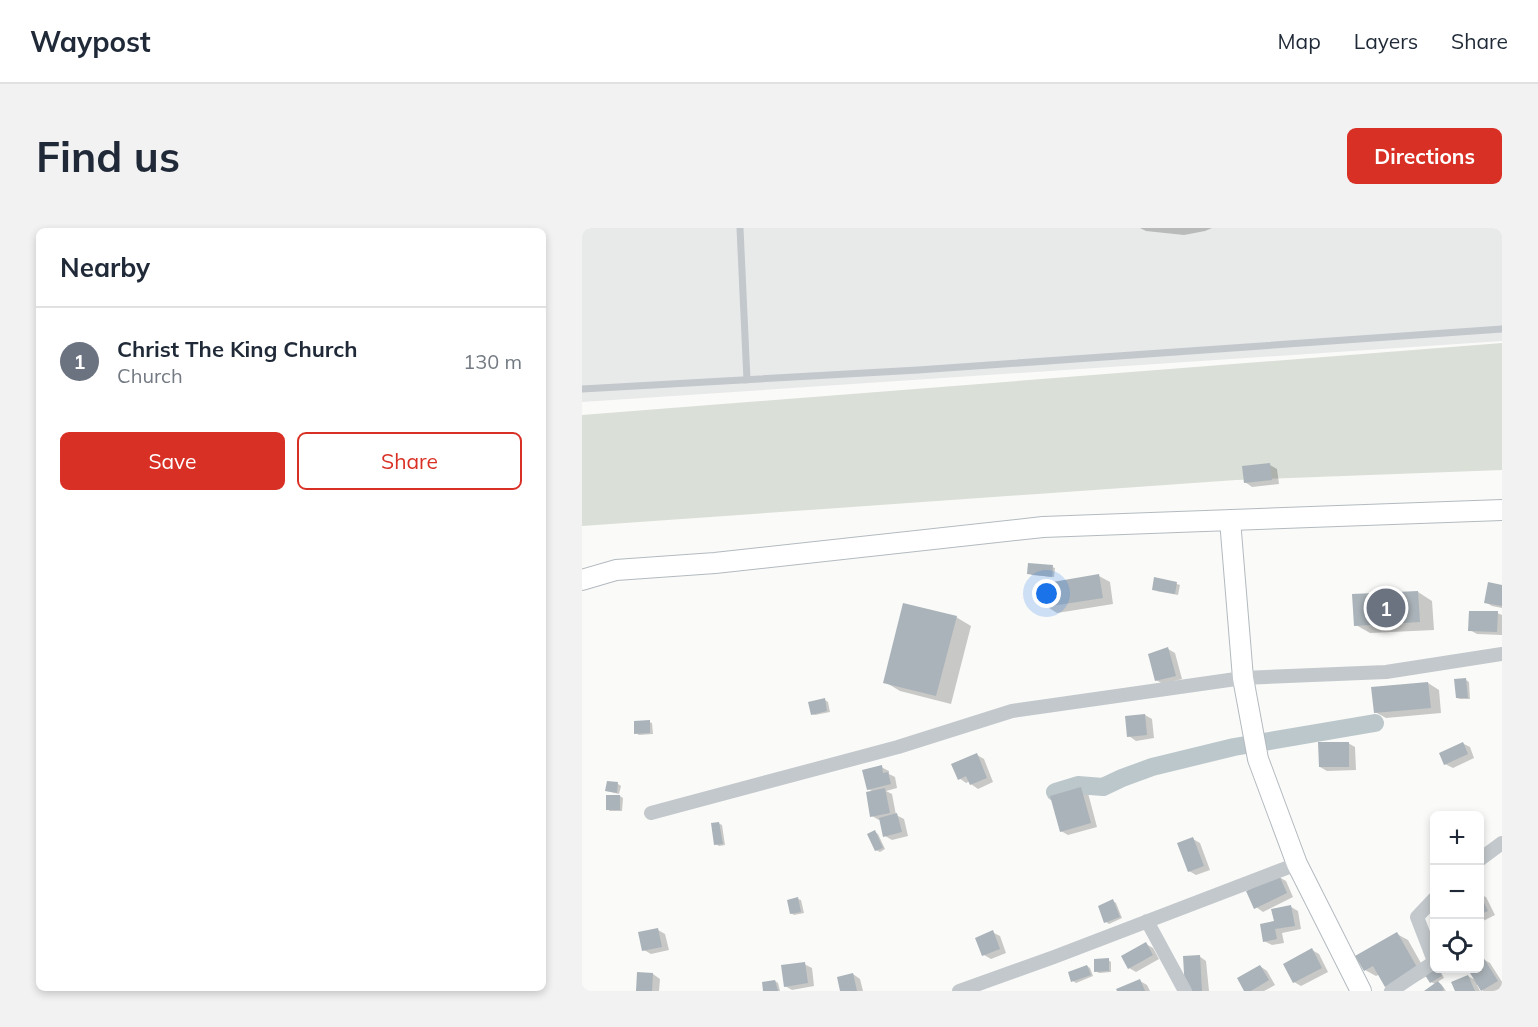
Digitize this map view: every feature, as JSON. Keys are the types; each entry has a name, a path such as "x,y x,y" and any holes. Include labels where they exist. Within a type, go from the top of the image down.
{"main road":[{"path":"582,580 616,570 715,563 1043,527 1502,510"},
{"path":"1230,520 1243,678 1258,759 1297,864 1361,991"}],"street":[{"path":"651,813 898,747 1012,711 1243,678 1386,672 1502,654"},
{"path":"1484,856 1502,843"},
{"path":"959,991 1297,864"},
{"path":"1430,903 1417,917 1430,951"},
{"path":"1147,921 1185,991"},
{"path":"1391,991 1430,964"}],"lane":[{"path":"740,228 747,380"},
{"path":"582,389 942,368 1502,329"}],"shaded area":[{"path":"582,228 1502,228 1502,341 582,402"},
{"path":"1502,343 1502,470 1236,480 582,526 582,415"}],"building":[{"path":"1270,463 1272,480 1244,483 1242,466"},
{"path":"1028,563 1053,565 1052,577 1027,574"},
{"path":"1099,574 1103,598 1045,607 1041,584"},
{"path":"1154,577 1177,582 1175,594 1152,590"},
{"path":"1488,582 1502,585 1502,606 1484,603"},
{"path":"1418,591 1420,622 1354,626 1352,594"},
{"path":"903,603 957,616 936,696 883,683"},
{"path":"1469,611 1498,611 1497,632 1468,631"},
{"path":"1168,647 1176,676 1155,681 1148,654"},
{"path":"1466,678 1468,698 1456,698 1454,679"},
{"path":"1428,682 1431,708 1374,713 1371,687"},
{"path":"825,698 827,711 811,715 808,702"},
{"path":"1145,714 1147,735 1127,737 1125,716"},
{"path":"650,720 650,733 634,734 634,721"},
{"path":"1318,742 1349,742 1349,767 1319,767"},
{"path":"1463,742 1468,754 1444,765 1439,753"},
{"path":"977,753 987,778 970,785 966,776 958,780 951,764"},
{"path":"882,765 883,773 888,772 891,784 867,790 862,770"},
{"path":"607,781 618,782 617,793 605,791"},
{"path":"1081,787 1091,823 1060,832 1050,796"},
{"path":"885,788 890,813 870,817 866,792"},
{"path":"606,795 620,795 620,810 606,810"},
{"path":"897,813 902,832 883,837 879,818"},
{"path":"719,822 723,844 714,845 711,823"},
{"path":"875,830 883,848 875,851 867,834"},
{"path":"1193,837 1204,866 1188,872 1177,843"},
{"path":"1279,875 1287,893 1254,909 1246,891"},
{"path":"798,897 801,912 790,914 787,900"},
{"path":"1113,899 1120,917 1104,923 1098,906"},
{"path":"1291,905 1295,926 1275,929 1277,939 1263,942 1260,924 1274,921 1271,909"},
{"path":"658,928 662,947 642,951 638,932"},
{"path":"993,930 1000,949 982,956 975,938"},
{"path":"1397,932 1418,969 1385,987 1373,966 1364,971 1355,956"},
{"path":"1146,942 1153,955 1128,969 1121,956"},
{"path":"1312,948 1322,968 1293,983 1283,964"},
{"path":"1200,955 1202,991 1185,991 1183,956"},
{"path":"1109,958 1109,971 1094,972 1094,959"},
{"path":"1484,959 1498,981 1481,991 1470,973 1484,973"},
{"path":"805,962 808,983 784,987 781,965"},
{"path":"1087,965 1091,975 1071,982 1068,972"},
{"path":"1260,965 1269,980 1251,991 1244,991 1237,978"},
{"path":"1430,969 1430,973 1440,973 1442,976 1430,983 1423,972"},
{"path":"637,972 653,973 652,991 636,991"},
{"path":"853,973 857,991 840,991 837,977"},
{"path":"1468,975 1475,991 1455,991 1451,982"},
{"path":"1140,979 1145,991 1117,991 1116,989"},
{"path":"775,980 778,991 763,991 762,982"},
{"path":"1438,981 1444,989 1442,991 1424,991"}],"waterway":[{"path":"1055,792 1078,785 1103,787 1152,767 1234,747 1375,723"}],"place":[{"name":"Christ The King Church","path":"1386,608"}]}
